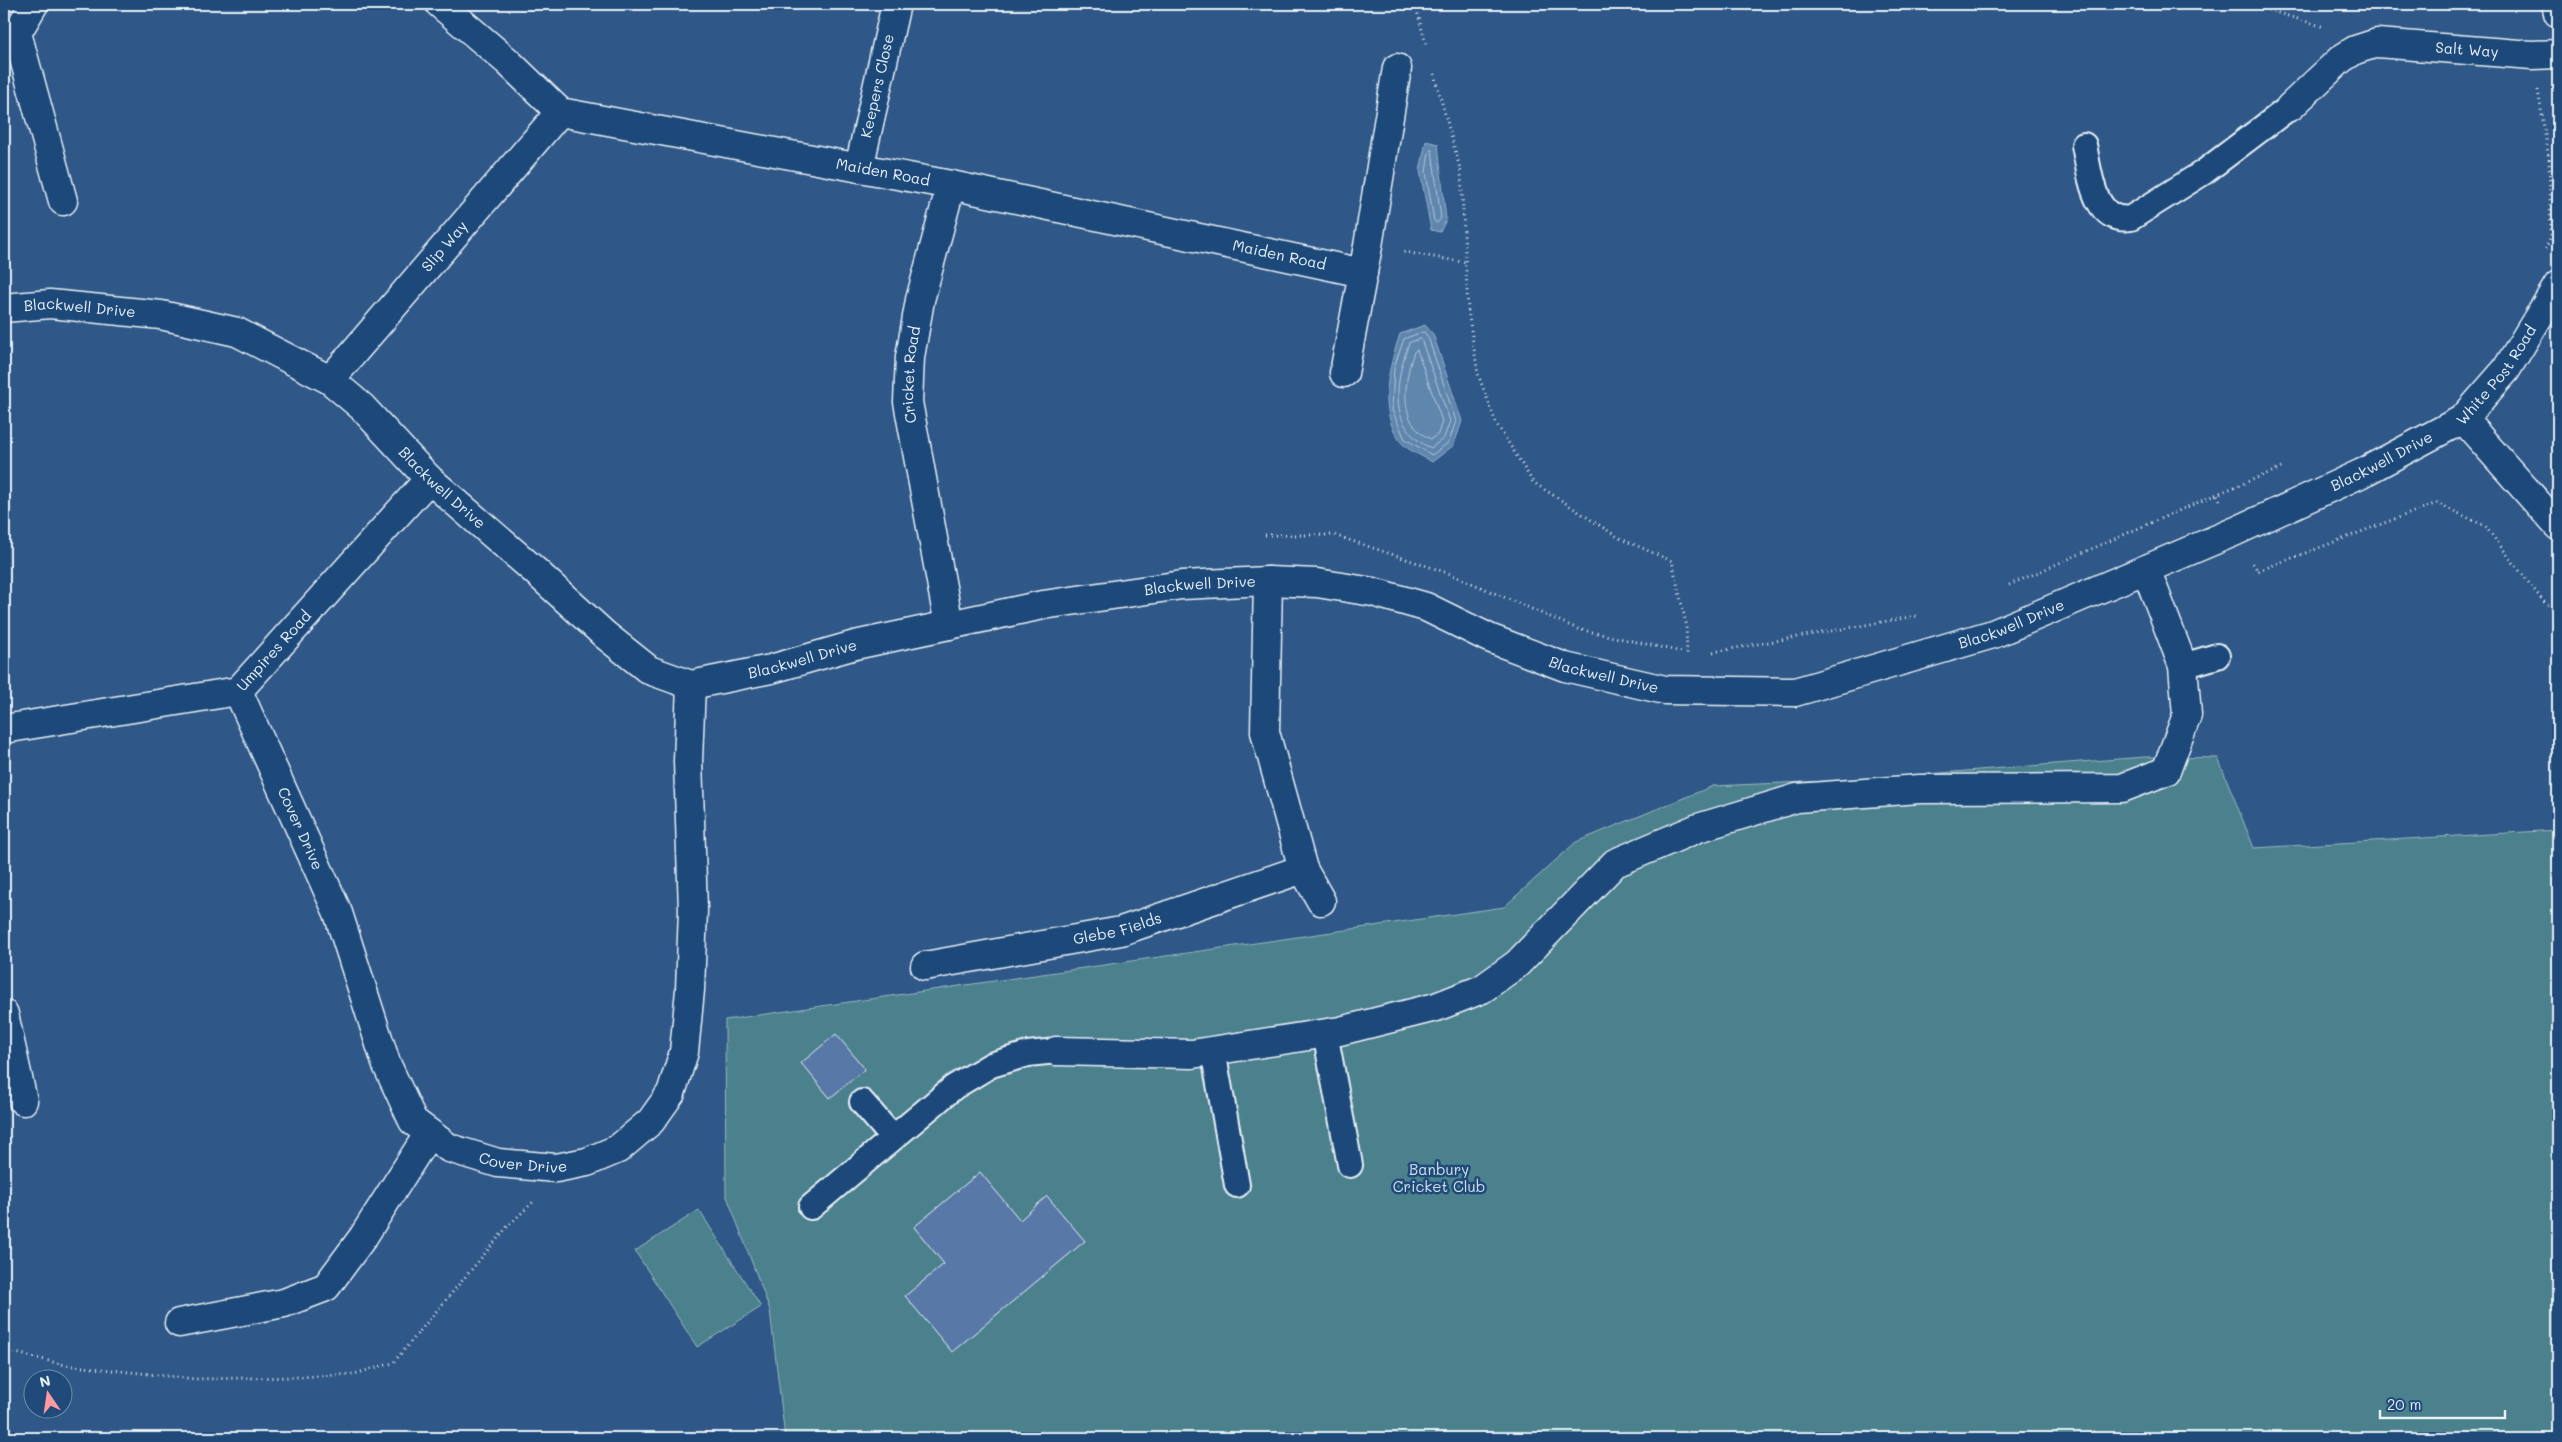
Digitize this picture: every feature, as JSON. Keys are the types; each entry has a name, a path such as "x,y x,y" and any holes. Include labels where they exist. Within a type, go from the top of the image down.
{"street":[{"path":"34,4 17,34 64,201"},
{"path":"440,4 507,61 560,112"},
{"name":"Keepers Close","path":"859,168 896,4"},
{"path":"2556,4 2558,13"},
{"name":"Salt Way","path":"2290,107 2342,59 2355,50 2377,44 2532,55 2558,54"},
{"path":"1344,373 1368,246 1397,68"},
{"name":"Maiden Road","path":"560,112 951,185 1363,273"},
{"name":"Slip Way","path":"330,380 560,112"},
{"name":"Cricket Road","path":"948,625 908,402 910,357 920,300 951,185"},
{"name":"White Post Road","path":"2558,285 2506,370 2462,419 2558,526"},
{"name":"Blackwell Drive","path":"4,308 50,304 161,315 237,332 330,380 362,406 429,480 534,570 605,635 649,670 691,685 771,669 855,645 1043,605 1164,588 1268,581 1316,583 1373,592 1426,607 1489,638 1565,667 1665,690 1795,692 1993,634 2146,569 2362,473 2462,419"},
{"name":"Umpires Road","path":"4,729 238,691 429,480"},
{"path":"1056,1051 1192,1054 1325,1033 1436,1007 1482,989 1517,964 1615,863 1698,828 1797,798 1919,790 2122,788 2166,771 2187,715 2183,666 2146,569"},
{"path":"1268,581 1265,732 1303,869 1321,900"},
{"name":"Cover Drive","path":"238,691 338,913 386,1063 413,1121 449,1148 498,1162 556,1168 587,1162 618,1149 651,1121 671,1093 684,1052 690,990 693,910 688,761 691,685"},
{"name":"Glebe Fields","path":"924,966 1121,931 1303,869"},
{"path":"4,1014 24,1102"},
{"path":"179,1323 284,1303 326,1286 362,1237 429,1134"}],"lane":[{"path":"2084,145 2100,206 2109,215 2120,220 2131,218 2204,172 2290,107"},
{"path":"2183,666 2217,656"},
{"path":"1325,1033 1350,1165"},
{"path":"1214,1050 1237,1185"},
{"path":"811,1207 954,1087 991,1065 1028,1054 1056,1051"},
{"path":"862,1102 893,1138"}],"path":[{"path":"1415,4 1427,50"},
{"path":"2249,4 2377,44"},
{"path":"1432,68 1461,172 1468,263 1468,310 1478,374 1496,423 1533,482 1619,538 1672,561 1686,623 1688,690"},
{"path":"1368,246 1468,263"},
{"path":"2008,586 2217,494"},
{"path":"1265,535 1334,535 1448,574 1578,629 1687,653 1696,653"},
{"path":"1706,652 1724,652 1925,615"}],"green space":[{"name":"Banbury Cricket Club","path":"2144,757 2218,758 2254,848 2558,830 2558,1438 785,1438 770,1310 726,1194 725,1020 1504,907 1576,842 1713,786 1851,780"},
{"path":"699,1210 761,1307 697,1347 635,1251"}],"water":[{"path":"1426,141 1438,144 1446,220 1440,232 1431,230 1420,171"},
{"path":"1425,325 1433,334 1462,421 1454,445 1432,462 1410,450 1400,441 1393,428 1387,402 1389,374 1400,334"}],"building":[{"path":"836,1034 865,1069 830,1098 801,1063"},
{"path":"980,1172 1020,1220 1047,1196 1085,1241 952,1352 905,1296 944,1264 914,1227"}]}
